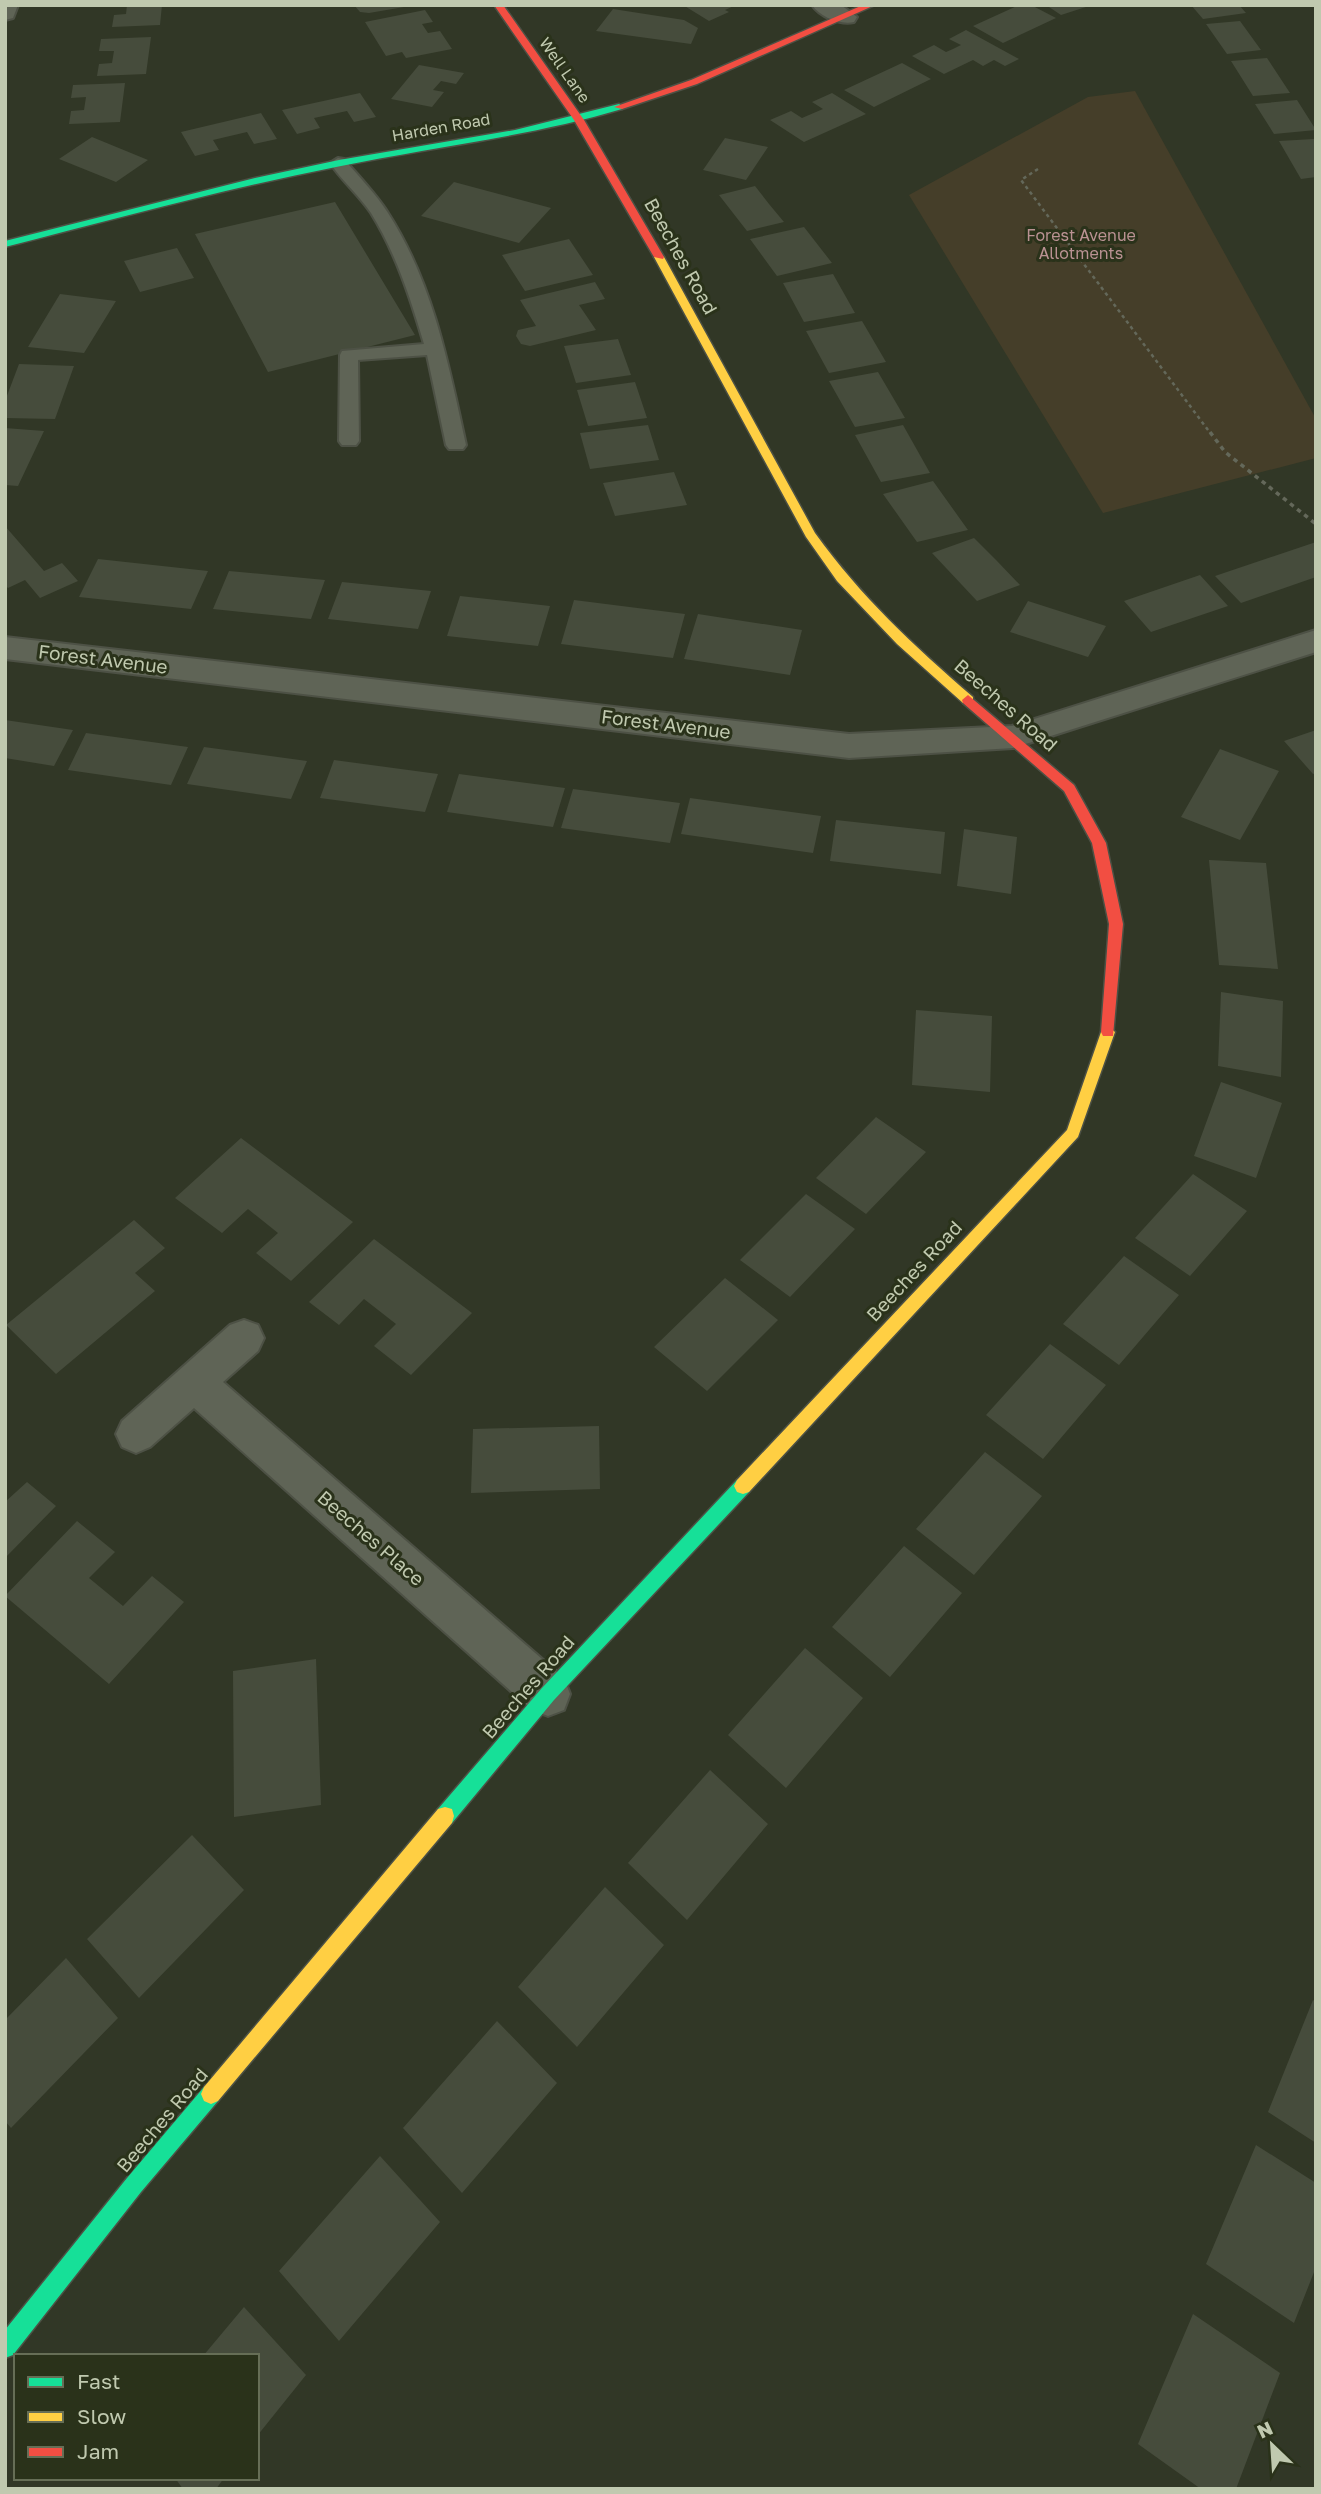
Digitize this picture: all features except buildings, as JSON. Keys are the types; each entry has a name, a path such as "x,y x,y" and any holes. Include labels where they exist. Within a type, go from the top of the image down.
{"street":[{"path":"5,13 7,5"},
{"name":"Well Lane","path":"498,5 579,120"},
{"path":"823,5 846,17"},
{"name":"Harden Road","path":"5,244 125,211 338,163 579,120 682,87 871,5"},
{"name":"Beeches Road","path":"5,2347 134,2185 548,1694 1073,1133 1108,1038 1116,924 1099,843 1069,789 901,641 841,578 810,534 653,246 579,120"},
{"name":"Forest Avenue","path":"5,648 849,746 1013,737 1316,641"},
{"path":"136,1434 244,1338"},
{"name":"Beeches Place","path":"195,1382 548,1694"}],"lane":[{"path":"338,163 381,215 417,290 436,349 456,445"},
{"path":"349,441 349,355 436,349"}],"path":[{"path":"1038,169 1021,180 1225,452 1316,524"}],"green space":[{"name":"Forest Avenue Allotments","path":"1135,91 1316,419 1316,458 1103,513 909,195 1088,97"}],"traffic: fast":[{"path":"5,244 255,181 339,163 515,133 619,107"},
{"path":"445,1816 548,1694 743,1486"},
{"path":"5,2347 134,2185 211,2094"}],"traffic: slow":[{"path":"659,257 810,534 841,578 901,641 968,700"},
{"path":"743,1486 1073,1133 1108,1032"},
{"path":"211,2094 445,1816"}],"traffic: jam":[{"path":"498,5 579,120 659,257"},
{"path":"619,107 694,82 871,5"},
{"path":"968,700 1069,788 1099,843 1116,924 1108,1032"}]}
